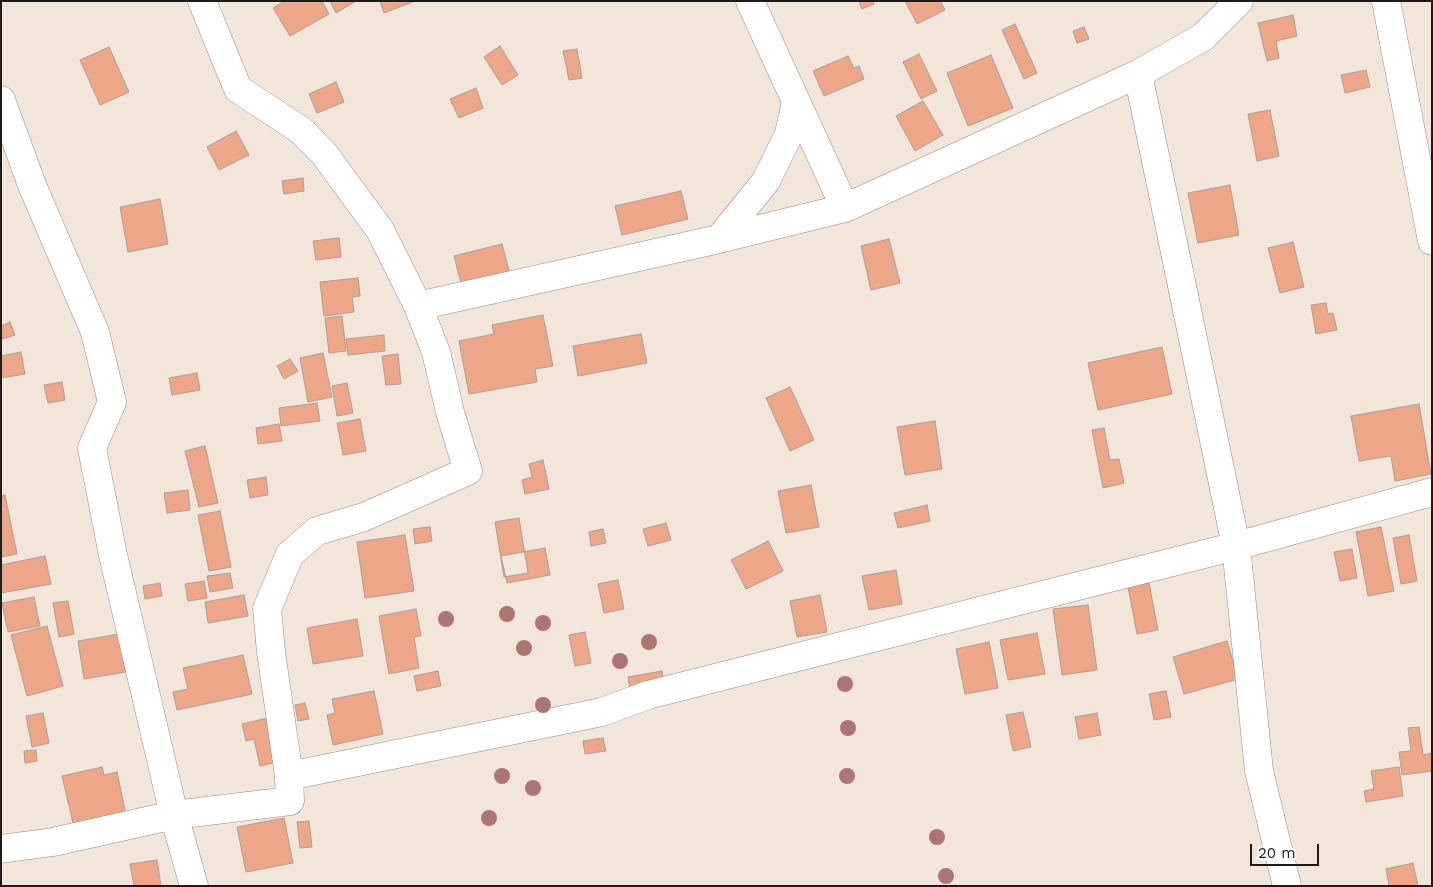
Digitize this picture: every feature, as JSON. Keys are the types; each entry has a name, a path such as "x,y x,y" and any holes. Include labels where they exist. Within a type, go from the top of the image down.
{"street":[{"path":"1,849 53,842 174,815 290,801 290,776 271,652 267,609 290,554 317,531 364,517 468,471 450,412 436,352 418,306 380,230 325,155 302,131 238,89 202,1"},
{"path":"750,1 845,208"},
{"path":"418,306 719,239 845,208 1138,74 1203,37 1239,1"},
{"path":"1386,1 1432,241"},
{"path":"1138,74 1236,546 1259,771 1288,886"},
{"path":"1,100 32,185 95,332 112,402 92,448 113,555 174,815 194,886"},
{"path":"719,239 766,181 789,134 796,102"},
{"path":"290,776 602,712 648,696 1236,546 1432,492"}],"building":[{"path":"285,1 322,1 329,14 290,36 273,8"},
{"path":"330,1 356,1 336,13"},
{"path":"380,1 415,1 384,13"},
{"path":"859,1 873,1 874,4 862,9"},
{"path":"905,1 940,1 945,10 917,24"},
{"path":"1293,15 1297,36 1276,41 1279,58 1267,61 1258,23"},
{"path":"1015,24 1037,73 1024,79 1002,30"},
{"path":"1084,27 1089,39 1077,43 1073,31"},
{"path":"500,46 518,75 502,85 484,57"},
{"path":"109,47 129,92 100,105 80,60"},
{"path":"577,49 582,78 569,80 563,51"},
{"path":"919,54 937,91 921,99 903,62"},
{"path":"991,55 1013,108 968,126 947,73"},
{"path":"848,56 854,68 859,66 864,79 824,96 813,71"},
{"path":"1366,70 1370,87 1345,93 1341,75"},
{"path":"336,82 344,102 317,113 309,94"},
{"path":"476,88 483,108 459,118 450,99"},
{"path":"923,101 943,135 915,151 896,116"},
{"path":"1270,110 1279,156 1257,161 1248,114"},
{"path":"236,131 249,155 219,170 207,147"},
{"path":"303,178 304,191 284,194 282,181"},
{"path":"1230,185 1239,235 1198,243 1188,193"},
{"path":"681,191 688,219 622,235 615,206"},
{"path":"160,199 168,244 128,252 120,207"},
{"path":"339,238 341,257 316,260 313,241"},
{"path":"889,239 900,283 871,290 861,246"},
{"path":"1293,242 1304,287 1280,293 1268,248"},
{"path":"502,244 510,274 462,287 454,256"},
{"path":"358,278 360,296 352,297 354,312 324,316 320,282"},
{"path":"1326,303 1328,314 1333,313 1337,330 1316,334 1311,305"},
{"path":"543,315 553,366 535,369 537,382 469,394 459,341 494,334 492,325"},
{"path":"342,316 346,351 329,353 325,318"},
{"path":"10,322 15,335 2,339 1,326"},
{"path":"641,334 647,363 578,376 573,346"},
{"path":"384,335 385,351 348,355 346,339"},
{"path":"1162,347 1172,394 1098,410 1088,363"},
{"path":"21,352 25,374 1,378 1,356"},
{"path":"323,353 332,397 308,402 300,358"},
{"path":"398,354 401,384 386,385 382,356"},
{"path":"290,359 298,371 284,379 277,366"},
{"path":"197,373 200,390 172,395 169,378"},
{"path":"62,382 65,400 48,403 44,385"},
{"path":"347,383 353,413 337,416 332,386"},
{"path":"790,387 814,440 790,451 766,398"},
{"path":"317,403 320,421 281,426 279,408"},
{"path":"1419,404 1431,474 1395,481 1391,456 1359,461 1351,416"},
{"path":"360,419 366,451 343,455 337,423"},
{"path":"935,421 942,469 905,475 897,427"},
{"path":"279,424 282,441 258,444 256,428"},
{"path":"1104,428 1110,460 1119,459 1124,483 1103,488 1092,430"},
{"path":"205,446 218,503 199,507 185,451"},
{"path":"543,460 549,489 525,494 522,480 532,477 529,464"},
{"path":"266,477 268,495 250,498 247,480"},
{"path":"811,485 819,527 786,533 778,491"},
{"path":"188,490 190,510 167,513 164,493"},
{"path":"5,495 17,554 1,557 1,496"},
{"path":"927,505 930,521 898,528 894,513"},
{"path":"220,511 231,567 209,571 198,515"},
{"path":"519,518 528,573 504,577 495,522"},
{"path":"666,523 671,540 648,546 643,529"},
{"path":"430,527 432,541 415,544 413,529"},
{"path":"1381,527 1394,591 1368,596 1356,532"},
{"path":"603,529 606,543 591,546 589,532"},
{"path":"405,535 414,591 365,598 357,542"},
{"path":"1409,535 1417,581 1401,584 1393,538"},
{"path":"768,541 783,571 746,589 731,560"},
{"path":"545,548 550,575 507,583 501,556"},
{"path":"1352,549 1357,578 1340,581 1334,552"},
{"path":"45,556 51,584 1,593 1,565"},
{"path":"896,570 902,604 869,610 862,576"},
{"path":"230,573 233,588 210,592 207,576"},
{"path":"618,580 624,609 604,613 598,584"},
{"path":"204,581 207,598 188,601 185,584"},
{"path":"160,583 162,596 145,599 143,586"},
{"path":"1149,583 1158,630 1137,634 1128,587"},
{"path":"244,595 248,616 208,623 205,602"},
{"path":"820,595 827,632 797,637 790,601"},
{"path":"34,597 40,626 8,632 2,603"},
{"path":"68,601 74,634 59,637 53,603"},
{"path":"1088,605 1097,670 1062,675 1053,609"},
{"path":"416,609 421,636 414,637 419,668 389,674 379,616"},
{"path":"357,619 363,656 313,664 307,628"},
{"path":"47,626 63,686 27,696 11,635"},
{"path":"585,632 591,663 575,666 569,635"},
{"path":"125,633 131,671 84,679 78,641"},
{"path":"1037,633 1045,674 1008,680 1000,640"},
{"path":"1227,641 1238,679 1184,694 1173,657"},
{"path":"989,642 998,688 965,694 956,649"},
{"path":"243,655 252,694 177,710 173,692 188,689 183,668"},
{"path":"438,671 441,686 417,691 414,676"},
{"path":"662,671 664,685 630,690 628,677"},
{"path":"374,691 383,734 333,745 327,715 335,713 332,699"},
{"path":"1166,691 1171,717 1154,720 1149,694"},
{"path":"305,703 309,719 298,721 295,705"},
{"path":"1023,712 1031,747 1013,751 1006,715"},
{"path":"43,713 49,743 32,747 26,716"},
{"path":"1097,713 1101,735 1079,739 1075,717"},
{"path":"272,717 281,761 260,766 254,739 246,741 242,724"},
{"path":"1419,727 1423,755 1432,753 1432,771 1402,775 1399,752 1411,751 1408,728"},
{"path":"603,738 606,751 585,754 583,741"},
{"path":"36,750 37,761 25,763 24,751"},
{"path":"102,767 104,775 117,772 126,815 74,827 62,776"},
{"path":"1399,767 1403,796 1366,802 1364,791 1374,789 1371,771"},
{"path":"284,818 293,863 246,872 237,827"},
{"path":"309,821 312,847 300,848 297,822"},
{"path":"157,860 161,886 134,886 130,864"},
{"path":"1413,863 1418,886 1389,886 1386,869"}]}
